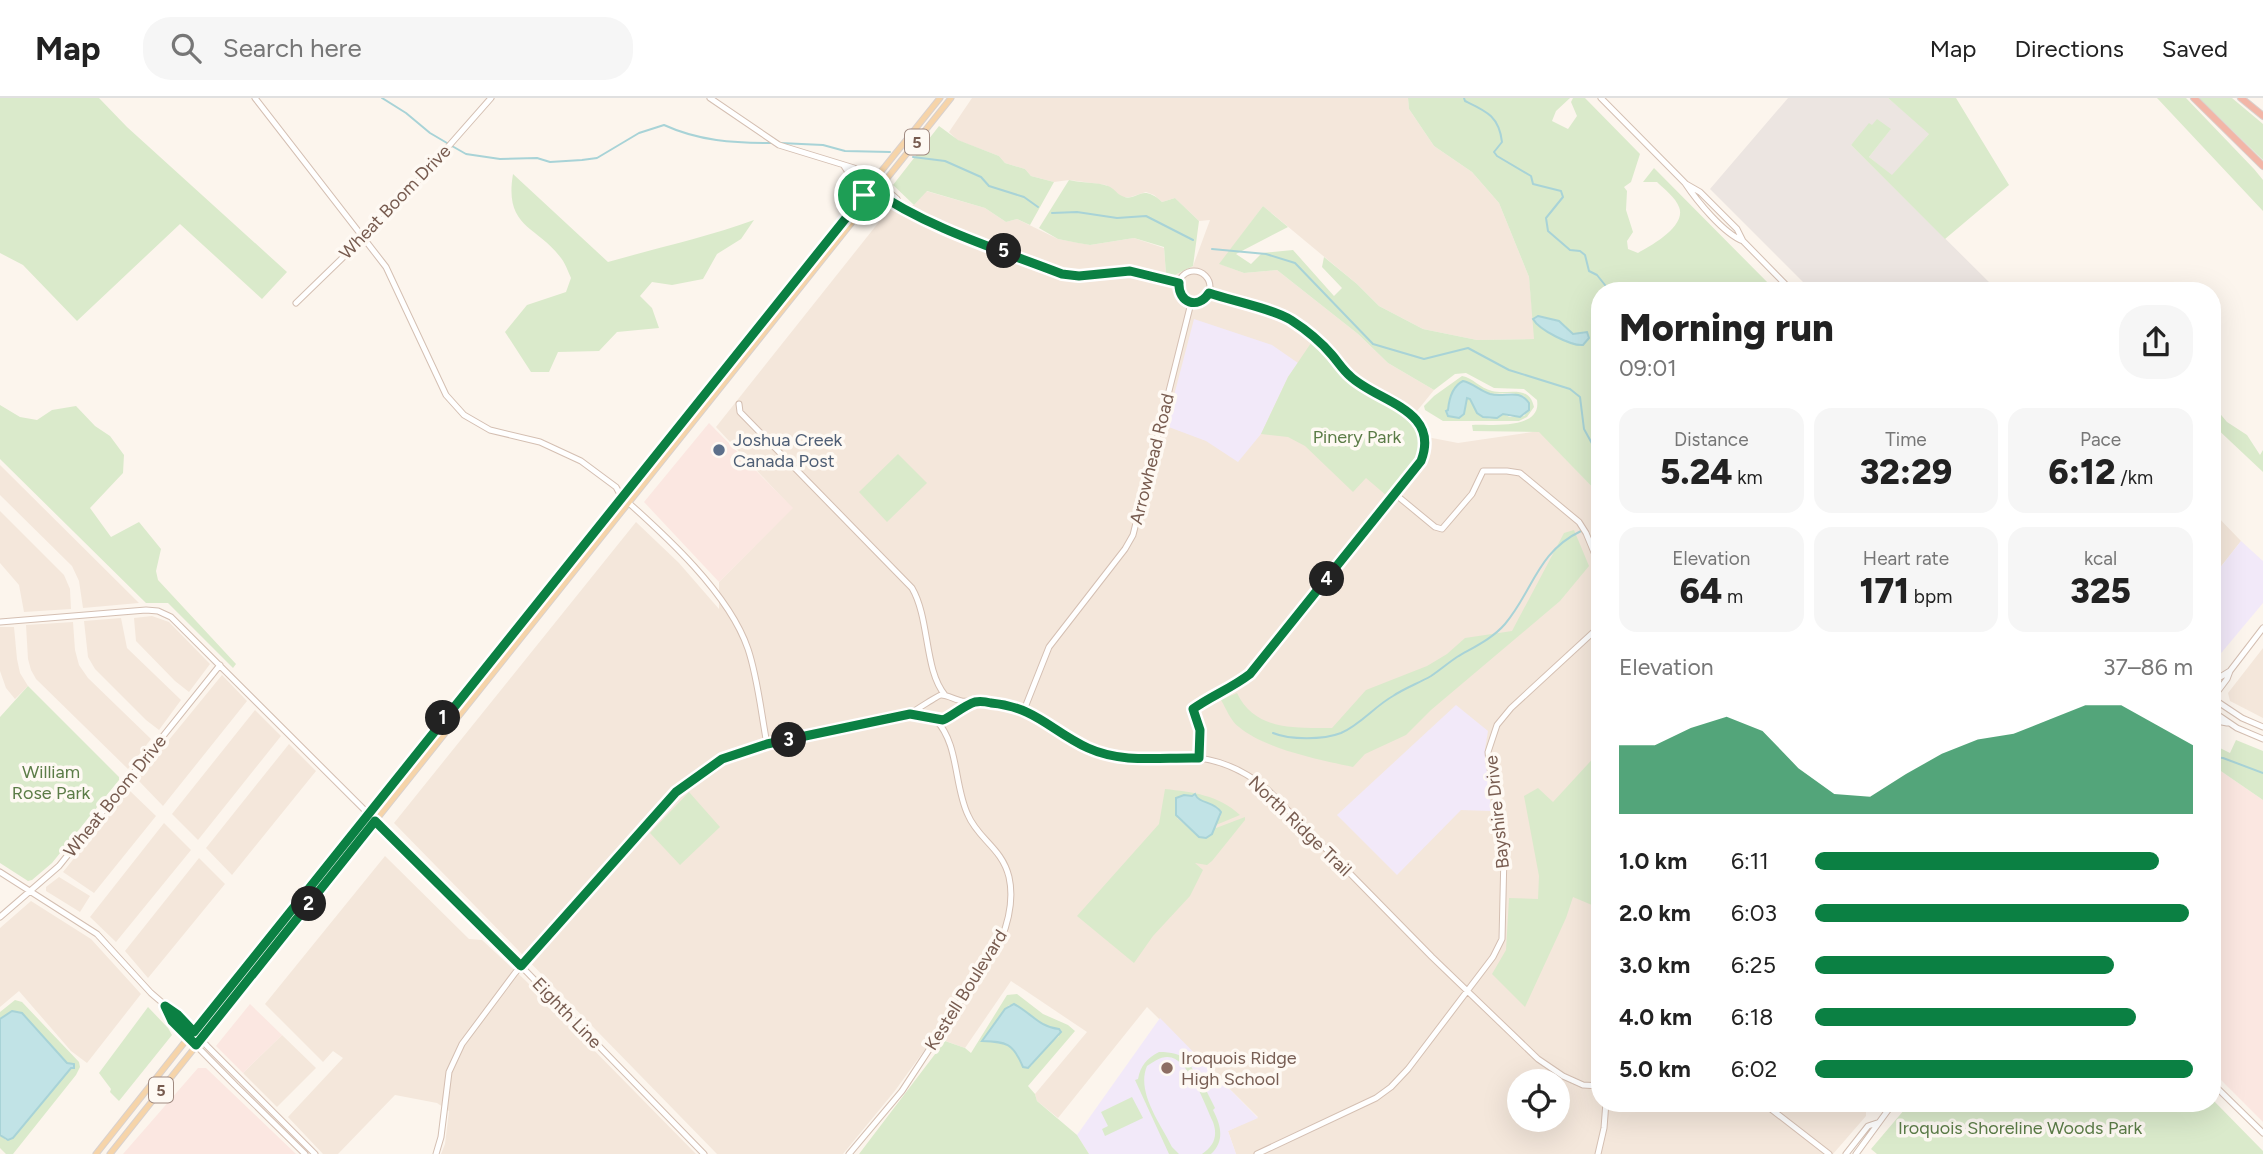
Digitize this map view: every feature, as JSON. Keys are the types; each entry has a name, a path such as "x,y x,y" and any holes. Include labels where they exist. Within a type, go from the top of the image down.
{"highway":[{"path":"2194,98 2261,165"},
{"path":"2241,98 2263,116"}],"main road":[{"name":"5","path":"96,1154 940,98"},
{"name":"5","path":"110,1154 951,98"}],"street":[{"path":"255,98 386,267 446,395 464,415 490,430 540,442 581,461 616,487 621,496 698,572 729,610 748,651 767,744"},
{"name":"Wheat Boom Drive","path":"296,303 396,206 491,98"},
{"path":"710,98 779,145 854,168 883,186 897,199 900,206"},
{"path":"1601,98 1685,183 1694,197 1733,237 1743,241 1783,282"},
{"path":"844,166 849,174 893,204 942,228 1066,275 1130,271 1179,283"},
{"path":"1197,272 1208,280 1209,293 1200,302 1191,303 1179,293 1179,283 1188,273 1197,272"},
{"path":"1199,758 1200,730 1193,709 1250,674 1417,468 1424,455 1423,431 1412,415 1350,377 1324,347 1290,320 1209,293"},
{"name":"Arrowhead Road","path":"1024,710 1049,647 1133,535 1191,303"},
{"path":"739,404 740,412 912,589 919,602 936,681 952,702 951,715"},
{"path":"1395,494 1435,527 1443,528 1472,494 1483,471 1513,471 1520,473 1579,522 1591,545"},
{"name":"Eighth Line","path":"0,622 155,611 173,619 368,812 705,1154"},
{"path":"2221,687 2263,628"},
{"name":"Bayshire Drive","path":"1257,1154 1359,1107 1391,1087 1493,957 1502,939 1504,854 1489,762 1492,739 1497,724 1511,708 1591,634"},
{"name":"Wheat Boom Drive","path":"0,917 66,857 220,665"},
{"path":"2221,676 2230,671"},
{"path":"934,719 928,711 936,681"},
{"path":"436,1154 441,1137 446,1087 457,1053 521,966 676,792 722,759 767,744 910,714 937,696 946,696"},
{"name":"North Ridge Trail","path":"946,696 1024,710 1087,748 1116,757 1138,760 1199,758 1239,770 1268,790 1538,1059 1563,1076 1583,1085 1591,1085"},
{"path":"910,714 943,720 975,702"},
{"path":"2221,704 2242,718 2263,727"},
{"name":"Kestell Boulevard","path":"946,733 951,715"},
{"path":"2221,718 2263,739"},
{"name":"Kestell Boulevard","path":"849,1154 912,1076 1001,940 1007,925 1011,896 1009,876 999,854 968,817 946,733 934,719"},
{"path":"2221,722 2230,724"},
{"path":"0,873 97,934 165,1006 178,1015 315,1154"},
{"path":"165,1006 172,1021 305,1154"},
{"path":"2221,1092 2263,1133"},
{"path":"1598,1154 1605,1112"},
{"path":"1775,1112 1829,1154"},
{"path":"1856,1154 1886,1112"},
{"path":"1846,1154 1868,1126 1877,1123"}],"shaded area":[{"path":"972,98 1408,98 1409,109 1434,146 1472,172 1499,203 1529,277 1535,339 1477,340 1423,329 1379,306 1357,284 1263,206 1220,264 1244,273 1277,270 1358,334 1388,363 1434,390 1417,411 1427,437 1458,443 1539,431 1591,486 1591,1112 1866,1112 1866,1116 1833,1154 1236,1154 1228,1131 1258,1117 1147,1007 1058,1118 1037,1101 1035,1094 1087,1032 1011,981 965,1048 934,1037 894,1092 843,1154 717,1154 394,823 636,522 679,563 719,609 719,582 792,508 716,427 890,208 914,205 926,191 985,208 1006,222 1017,219 1058,239 1090,245 1134,238 1164,248 1166,274 1175,275 1193,266 1210,220 1199,221 1175,198 1162,202 1146,192 1122,197 1106,185 1069,180 1054,182 1031,176 1025,169 1005,163 999,156 957,140 949,132"},
{"path":"1788,98 1888,98 1930,133 1892,176 1869,157 1890,130 1872,125 1851,145 1989,282 1803,282 1710,189"},
{"path":"1194,319 1272,345 1298,363 1288,377 1261,434 1238,462 1206,441 1166,426"},
{"path":"709,423 793,508 719,582 644,502"},
{"path":"0,465 139,603 83,608 79,581 72,566 0,495"},
{"path":"0,511 64,575 70,589 71,609 24,612 19,585 0,563"},
{"path":"2221,520 2241,541 2221,567"},
{"path":"2241,541 2263,561 2263,603 2221,653 2221,567"},
{"path":"152,616 169,622 210,664 189,692 136,641 134,618"},
{"path":"121,618 127,648 181,700 159,730 95,669 88,657 84,621"},
{"path":"73,622 79,665 88,678 151,739 128,769 36,679 31,670 26,625"},
{"path":"0,627 14,627 20,673 28,686 15,699 6,688 0,671"},
{"path":"2263,648 2263,718 2230,701 2228,693"},
{"path":"222,675 247,701 163,806 137,779"},
{"path":"1456,705 1488,731 1485,749 1491,811 1461,810 1397,875 1337,815"},
{"path":"255,710 281,736 198,840 172,814"},
{"path":"289,744 316,771 232,875 206,848"},
{"path":"2221,771 2263,800 2263,1122 2221,1080"},
{"path":"129,790 156,816 94,893 63,872"},
{"path":"164,823 191,850 116,942 90,917"},
{"path":"385,856 469,939 482,940 525,980 696,1154 441,1154 445,1144 449,1111 437,1103 395,1095 338,1154 323,1154 288,1117 343,1058 333,1051 323,1062 265,1004"},
{"path":"199,858 225,884 148,978 125,951"},
{"path":"59,877 90,896 80,912 46,891 46,887"},
{"path":"31,901 91,939 141,994 87,1063 71,1051 19,991 0,1007 0,928"},
{"path":"250,1004 282,1035 243,1073 216,1046"},
{"name":"Iroquois Ridge High School","path":"1160,1018 1258,1118 1228,1131 1236,1154 1089,1154 1077,1135"},
{"path":"282,1035 316,1068 277,1107 243,1073"},
{"path":"198,1068 206,1068 296,1154 123,1154"}],"green space":[{"path":"0,98 99,98 127,127 287,272 262,299 180,224 77,321 23,265 0,253"},
{"path":"1408,98 1570,98 1556,111 1552,121 1568,129 1577,116 1571,102 1573,98 1585,98 1640,154 1631,182 1624,187 1627,191 1626,210 1633,232 1627,241 1628,249 1638,253 1659,240 1678,221 1679,207 1670,194 1657,182 1643,182 1654,168 1767,282 1591,282 1591,486 1539,432 1473,431 1472,425 1503,425 1524,421 1532,416 1537,400 1524,389 1494,388 1466,373 1455,374 1434,390 1388,363 1358,334 1277,270 1244,273 1219,264 1263,206 1288,227 1236,254 1251,264 1262,253 1293,250 1334,296 1342,288 1322,267 1324,257 1379,306 1423,329 1477,340 1534,339 1529,277 1499,203 1472,172 1434,146 1409,109"},
{"path":"1888,98 1956,98 2009,185 1945,239 1851,145 1869,123 1872,125 1877,119 1891,129 1869,157 1892,175 1929,134"},
{"path":"2157,98 2186,98 2254,169 2263,180 2263,211"},
{"path":"2199,98 2232,98 2263,124 2263,160"},
{"path":"939,126 958,140 999,156 1005,163 1025,169 1031,176 1054,182 1030,225 1017,219 1006,222 985,208 927,191 914,205 893,185"},
{"path":"513,174 608,262 754,220 741,239 717,254 703,279 672,285 652,282 640,296 652,308 659,328 617,332 599,351 558,352 549,372 531,372 505,332 527,305 566,292 571,278 561,258 518,216 511,192"},
{"path":"1069,180 1108,186 1127,197 1144,193 1155,196 1162,202 1175,198 1199,221 1193,266 1175,275 1166,274 1164,247 1134,238 1090,245 1058,239 1039,228"},
{"name":"Pinery Park","path":"1311,343 1349,383 1400,413 1418,434 1420,447 1415,461 1387,496 1366,478 1353,492 1305,446 1288,437 1261,434 1288,377"},
{"path":"1462,376 1492,391 1517,392 1528,395 1534,407 1527,417 1519,421 1443,421 1425,410 1424,406","holes":["1463,381 1489,394 1511,393 1524,396 1529,410 1524,416 1510,417 1503,414 1486,418 1467,398 1464,414 1459,418 1449,416 1451,397 1455,388"]},
{"path":"0,405 20,417 37,420 52,410 76,406 95,426 110,436 124,455 123,473 90,508 111,537 139,522 161,549 156,571 158,580 236,664 233,668 168,603 146,603 0,459"},
{"path":"2221,415 2247,435 2260,455 2263,450 2263,472 2221,432"},
{"path":"898,454 927,483 887,522 859,492"},
{"path":"1574,530 1589,566 1560,601 1431,710 1406,735 1365,754 1353,767 1293,753 1263,742 1236,725 1221,700 1237,693 1254,714 1265,721 1291,727 1332,728 1366,690 1427,666 1447,654 1465,638 1512,631 1564,533"},
{"name":"William Rose Park","path":"28,686 119,780 52,863 28,881 0,863 0,717"},
{"path":"2236,740 2263,751 2263,800 2221,771 2221,748 2230,753"},
{"path":"1591,761 1591,905 1573,897 1525,1007 1492,974 1506,950 1509,898 1538,899 1539,876 1524,796 1538,788 1553,802"},
{"path":"1165,789 1195,793 1214,799 1240,815 1216,825 1216,828 1245,817 1212,861 1207,865 1195,863 1203,870 1190,896 1153,936 1134,963 1077,916 1159,824","holes":["1195,794 1199,801 1218,807 1221,816 1212,833 1199,837 1177,818 1177,797"]},
{"path":"689,792 720,827 680,865 650,833"},
{"path":"1017,994 1043,1014 1075,1031 1028,1086 1037,1101 1077,1135 1089,1154 859,1154 945,1041 971,1053 1007,995","holes":["1009,1005 1044,1024 1059,1029 1059,1036 1042,1051 1031,1066 1021,1064 1016,1052 1007,1045 983,1041"]},
{"path":"15,1000 22,1002 79,1062 80,1067 13,1154 6,1154 0,1148 0,1135 6,1140 13,1138 73,1064 67,1063 20,1012 12,1011 0,1019 0,1012"},
{"path":"148,1007 172,1035 119,1101 99,1073"},
{"path":"1159,1052 1181,1056 1193,1069 1199,1083 1202,1082 1215,1108 1213,1110 1220,1127 1218,1144 1211,1154 1202,1154 1212,1144 1215,1136 1213,1122 1189,1073 1182,1064 1167,1057 1147,1066 1144,1076 1147,1097 1156,1118 1172,1147 1179,1154 1169,1154 1135,1080 1145,1063"},
{"path":"1132,1097 1143,1118 1105,1136 1102,1129 1108,1126 1101,1112"},
{"name":"Iroquois Shoreline Woods Park","path":"2221,1108 2263,1154 1877,1154 1871,1149 1902,1112 2221,1112"}],"water":[{"path":"1538,316 1559,321 1573,334 1587,332 1589,338 1583,345 1563,340 1536,323 1533,319"},
{"path":"1463,381 1490,394 1521,396 1529,403 1529,410 1520,417 1503,414 1497,418 1483,417 1467,398 1464,414 1459,418 1448,416 1446,411 1452,393"},
{"path":"1195,794 1221,812 1212,834 1206,838 1199,837 1176,815 1176,798"},
{"path":"1014,1004 1040,1022 1061,1032 1028,1068 1023,1067 1016,1053 1008,1045 982,1041 1005,1009"},
{"path":"12,1011 22,1013 67,1063 74,1064 74,1068 71,1068 13,1138 8,1140 0,1135 0,1019"}],"waterway":[{"path":"382,98 447,143"},
{"path":"1464,98 1495,120 1502,142 1494,152 1497,156 1531,176 1533,184 1561,191 1563,197 1546,218 1548,231 1570,250 1580,251 1585,255 1589,271 1603,282"},
{"path":"452,146 466,154 500,159 537,158 550,162 582,160 597,158 639,133 664,125 690,135 716,140 771,143"},
{"path":"780,143 823,145 845,151 890,152"},
{"path":"913,157 945,161 981,177 989,186 1024,197 1038,207"},
{"path":"1052,213 1077,212 1117,218 1146,216 1193,240"},
{"path":"1212,249 1266,254 1295,263 1373,344 1424,359 1468,348 1509,370 1570,389 1580,397 1584,429 1591,442"},
{"path":"1273,733 1307,738 1341,733 1386,700 1431,676 1489,638 1505,624 1554,550 1581,531"},
{"path":"2221,758 2263,773"}],"place":[{"name":"Joshua Creek Canada Post","path":"719,450"},
{"name":"Iroquois Ridge High School","path":"1167,1068"}],"route":[{"path":"870,188 920,218 1062,274 1079,276 1134,271 1179,283 1182,298 1191,303 1204,300 1209,293 1288,319 1324,347 1352,378 1412,415 1421,426 1424,455 1417,468 1250,674 1193,709 1200,730 1199,758 1138,760 1116,757 1087,748 1039,717 1018,707 983,702 975,702 940,721 910,714 762,746 722,759 676,792 521,966 375,821 196,1045 172,1021 165,1006 194,1032 375,802 864,195 870,188"}]}
